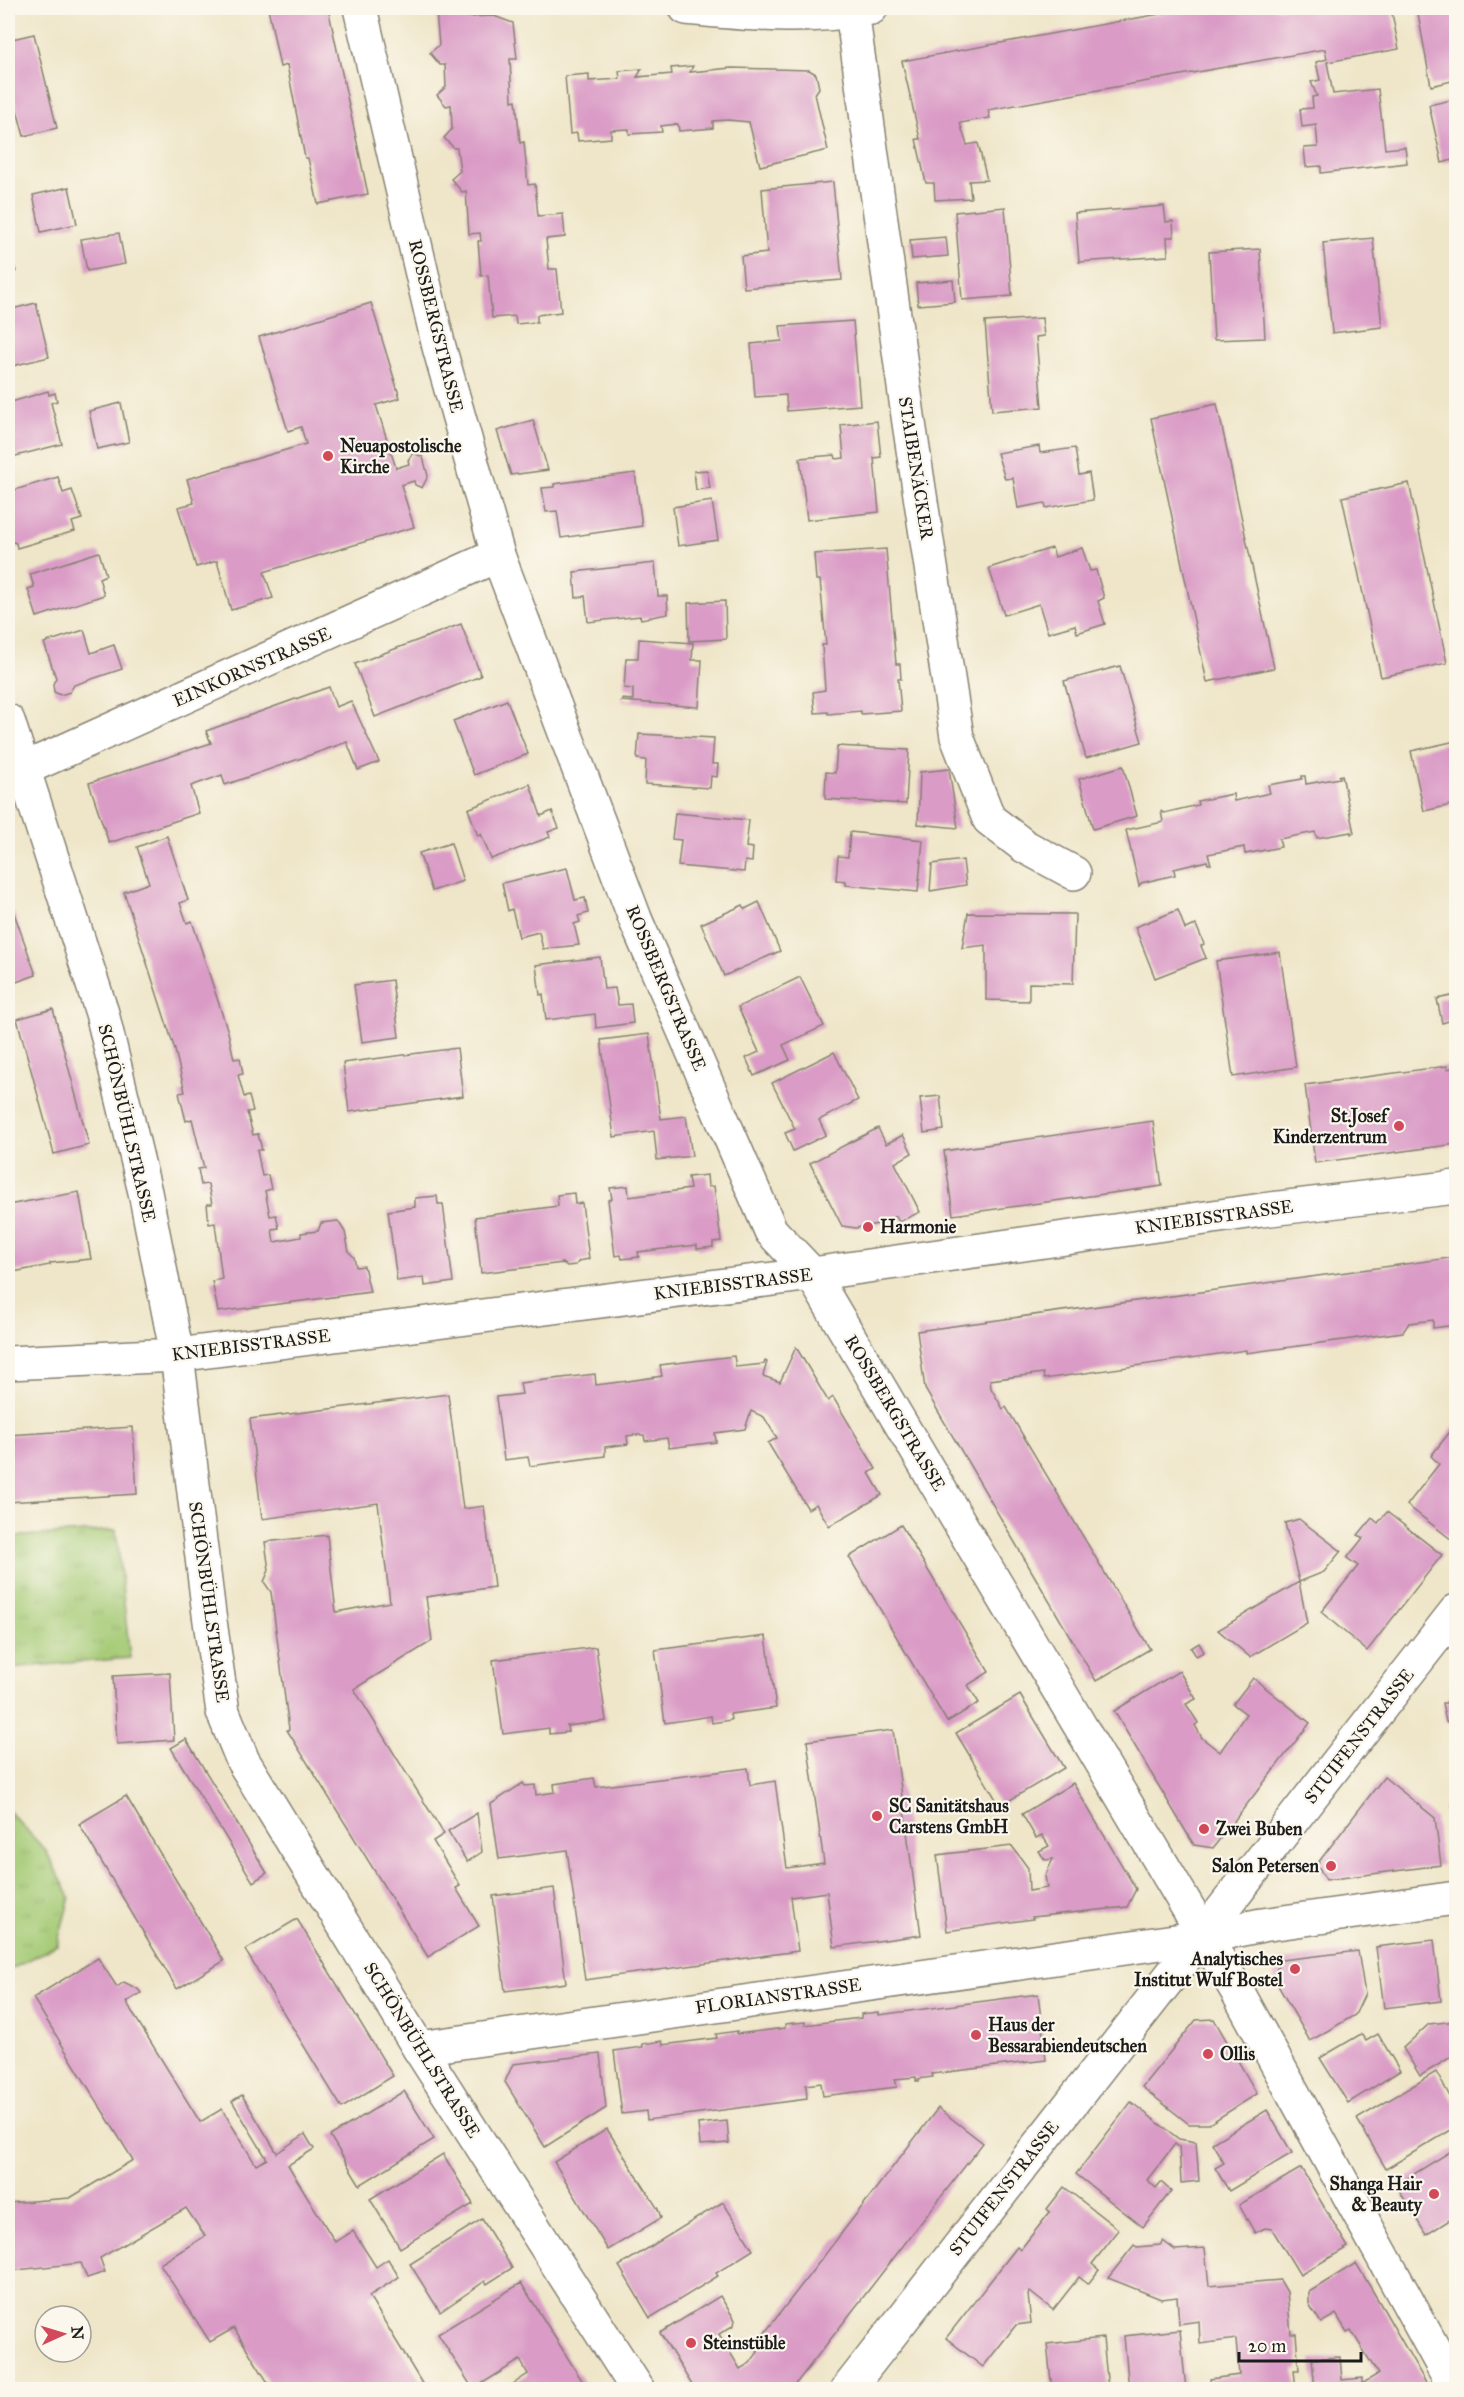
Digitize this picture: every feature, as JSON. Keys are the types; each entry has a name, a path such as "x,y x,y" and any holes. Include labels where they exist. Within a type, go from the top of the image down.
{"street":[{"name":"ROSSBERGSTRASSE","path":"360,8 439,347 498,555 650,953 771,1231 812,1274 1203,1937 1236,1989 1456,2390"},
{"path":"686,8 756,15 861,9"},
{"name":"STAIBENÄCKER","path":"861,9 910,431 957,736 989,819 1024,846 1074,873"},
{"name":"EINKORNSTRASSE","path":"16,775 498,555"},
{"name":"SCHÖNBÜHLSTRASSE","path":"8,721 16,775 102,1013 145,1192 177,1355 223,1712 243,1761 419,2048 638,2390"},
{"name":"KNIEBISSTRASSE","path":"8,1363 177,1355 812,1274 1262,1210 1456,1187"},
{"name":"STUIFENSTRASSE","path":"847,2390 1456,1611"},
{"name":"FLORIANSTRASSE","path":"419,2048 1203,1937 1311,1917 1456,1898"}],"green space":[{"path":"116,1530 130,1658 8,1668 8,1537"},
{"path":"8,1810 46,1851 70,1897 57,1945 8,1971"}],"building":[{"path":"268,8 328,8 368,194 318,204 308,158 305,158 287,65 280,67"},
{"path":"444,8 467,9 468,17 494,16 513,23 517,59 510,59 512,101 516,100 520,143 524,142 528,185 535,184 538,216 563,214 565,237 546,239 549,269 557,269 561,312 537,315 537,322 516,324 515,316 492,318 488,275 481,276 478,241 481,241 480,233 469,234 466,191 462,192 451,179 460,171 457,148 454,148 444,138 452,129 451,105 446,106 437,95 446,87 445,65 440,65 430,53 439,45 436,11"},
{"path":"1192,8 1391,8 1399,49 1327,62 1333,94 1378,89 1385,149 1405,147 1407,163 1321,173 1321,166 1306,167 1304,148 1318,147 1316,125 1302,127 1300,109 1313,108 1312,97 1317,96 1311,82 1320,80 1316,62 1327,59 1325,49 988,110 990,118 960,123 967,145 978,143 987,180 969,181 971,198 935,200 934,183 926,183 916,139 920,139 902,61"},
{"path":"1417,8 1456,8 1456,80 1431,86"},
{"path":"34,34 57,128 24,136 8,77 8,40"},
{"path":"693,66 690,72 731,68 809,70 816,74 819,88 815,94 828,150 760,166 749,122 728,120 713,121 713,128 679,131 678,124 661,126 662,132 629,134 629,129 611,130 611,138 578,141 577,133 570,134 565,76 589,74 589,81 620,79 619,71 642,69 637,77 672,74 671,68"},
{"path":"1456,99 1456,159 1442,163 1429,105"},
{"path":"833,182 842,280 744,288 741,256 767,253 762,189"},
{"path":"69,187 77,224 41,232 33,195"},
{"path":"1164,206 1166,222 1173,221 1174,237 1167,237 1168,256 1079,262 1075,213"},
{"path":"1005,207 1012,296 962,300 955,212"},
{"path":"119,233 125,264 87,271 81,239"},
{"path":"946,237 948,256 912,259 910,240"},
{"path":"1373,238 1382,327 1332,333 1323,243"},
{"path":"8,241 16,272 8,274"},
{"path":"1260,249 1265,338 1214,340 1209,252"},
{"path":"953,280 955,302 918,305 916,283"},
{"path":"36,303 49,357 8,367 8,310"},
{"name":"Neuapostolische Kirche","path":"371,303 400,398 376,405 396,468 409,464 408,460 413,453 423,457 428,476 422,488 415,485 414,481 401,485 414,527 264,572 273,598 231,610 217,561 196,567 178,507 194,503 187,479 306,444 301,427 288,431 259,337"},
{"path":"1042,318 1044,336 1036,337 1042,407 992,411 985,322"},
{"path":"853,321 860,405 787,411 786,395 755,397 751,344 782,341 780,326"},
{"path":"48,391 49,395 55,393 57,401 51,403 62,444 8,458 8,403"},
{"path":"121,403 129,442 97,449 89,411"},
{"path":"1217,404 1274,668 1207,682 1151,418"},
{"path":"533,420 548,470 511,475 497,431"},
{"path":"877,421 881,457 874,458 879,512 807,520 800,458 835,455 836,459 844,458 841,425"},
{"path":"1039,446 1040,453 1075,448 1079,475 1089,473 1093,500 1046,508 1045,503 1018,508 1013,478 1005,479 997,453"},
{"path":"707,470 710,488 696,490 694,471"},
{"path":"635,473 642,526 561,538 557,511 546,512 542,488 554,487 554,484"},
{"path":"58,477 63,493 72,490 82,519 72,522 75,531 17,548 16,543 10,541 8,532 8,492"},
{"path":"1409,483 1447,663 1381,677 1342,497"},
{"path":"712,501 718,540 678,546 673,507"},
{"path":"1052,548 1055,557 1082,548 1090,571 1096,570 1104,598 1098,601 1105,624 1077,633 1075,625 1048,633 1039,604 1004,615 989,568"},
{"path":"886,549 896,664 900,664 901,679 898,679 901,711 861,714 861,711 815,713 813,692 825,690 822,645 826,645 820,580 816,580 814,554"},
{"path":"99,552 106,575 99,578 104,595 37,617 28,589 34,587 30,574"},
{"path":"655,563 658,596 667,596 668,614 641,619 640,616 588,622 585,596 576,598 574,572"},
{"path":"725,601 726,639 689,641 688,603"},
{"path":"461,624 481,676 375,717 355,664"},
{"path":"84,630 91,653 114,645 122,669 74,685 70,692 60,695 54,692 53,684 56,678 44,643"},
{"path":"639,639 693,643 692,660 702,660 699,707 621,701 622,699 633,700 633,689 624,688 626,658 638,658"},
{"path":"1120,666 1142,742 1086,758 1064,681"},
{"path":"329,687 336,707 351,701 379,762 358,770 347,742 225,785 222,775 191,786 199,813 109,843 89,783 211,743 206,731"},
{"path":"507,700 528,754 474,775 453,721"},
{"path":"639,734 714,738 712,764 718,764 717,777 711,776 710,788 645,784 646,760 637,759"},
{"path":"1456,741 1456,804 1424,811 1411,751"},
{"path":"837,746 909,750 906,804 825,799 826,772 835,773"},
{"path":"1123,766 1137,816 1093,829 1079,779"},
{"path":"949,769 958,828 918,824 920,772"},
{"path":"1342,775 1354,833 1317,838 1315,832 1279,839 1281,847 1245,854 1244,847 1208,854 1211,864 1207,861 1174,869 1175,875 1141,883 1139,886 1126,830 1163,822 1161,811 1164,813 1198,805 1197,801 1233,794 1234,801 1270,793 1268,785 1302,779 1302,776 1305,776 1306,784 1340,778 1339,776"},
{"path":"530,784 541,816 552,811 559,828 548,832 550,837 491,859 481,834 478,836 468,809"},
{"path":"675,813 749,820 746,847 753,848 752,862 745,861 744,872 678,866 681,840 672,839"},
{"path":"850,832 923,840 918,892 846,885 846,881 836,880 838,856 848,857"},
{"path":"167,836 188,900 180,903 187,923 192,921 228,1032 234,1059 240,1058 243,1074 238,1075 244,1097 249,1096 253,1111 247,1112 253,1135 258,1134 262,1150 257,1150 262,1176 268,1175 271,1189 265,1191 270,1216 276,1215 279,1228 272,1229 274,1242 301,1237 301,1233 318,1231 321,1223 338,1221 345,1232 349,1252 354,1257 356,1267 364,1266 370,1292 218,1312 212,1281 222,1279 215,1223 209,1224 207,1204 212,1204 208,1184 201,1185 198,1169 204,1168 192,1119 186,1121 179,1093 185,1092 175,1050 124,892 149,883 137,847"},
{"path":"451,843 463,881 432,891 419,853"},
{"path":"963,860 966,885 930,891 932,864"},
{"path":"567,868 575,900 585,898 588,913 578,916 580,922 574,924 579,945 543,949 539,932 519,937 512,909 508,911 502,883"},
{"path":"759,902 780,951 724,976 701,924 743,905 745,909"},
{"path":"1178,910 1185,929 1196,925 1204,944 1201,946 1206,958 1155,978 1135,927"},
{"path":"14,913 36,975 8,985 8,915"},
{"path":"968,913 1075,914 1073,984 1029,983 1029,1001 986,1000 986,945 962,948"},
{"path":"1280,952 1296,1067 1233,1077 1216,961"},
{"path":"600,957 604,989 615,988 618,1005 631,1004 633,1023 596,1028 595,1014 546,1020 536,965"},
{"path":"800,977 824,1026 783,1045 790,1060 754,1076 746,1058 759,1052 738,1007"},
{"path":"392,980 399,1037 362,1042 354,985"},
{"path":"1456,995 1456,1019 1442,1023 1437,999"},
{"path":"53,1009 89,1145 54,1154 17,1019"},
{"path":"649,1034 661,1119 686,1116 692,1156 657,1160 654,1131 614,1137 601,1040"},
{"path":"457,1048 463,1096 349,1112 343,1063"},
{"path":"834,1052 858,1100 819,1120 826,1135 793,1151 785,1133 795,1129 772,1083"},
{"path":"1447,1066 1447,1069 1456,1067 1456,1144 1315,1163 1305,1085"},
{"path":"940,1096 944,1130 924,1133 920,1098"},
{"path":"1153,1121 1162,1186 953,1215 944,1151"},
{"path":"878,1128 886,1144 903,1135 912,1153 895,1163 920,1212 899,1222 896,1216 878,1224 856,1228 842,1226 810,1163"},
{"path":"707,1175 708,1187 714,1186 721,1241 713,1242 713,1247 697,1249 697,1245 638,1252 639,1257 622,1259 621,1255 615,1256 608,1200 612,1199 610,1188 628,1186 629,1197 690,1189 688,1177"},
{"path":"79,1192 91,1259 50,1263 50,1265 8,1273 8,1205"},
{"path":"574,1193 575,1204 582,1203 589,1259 579,1261 576,1265 567,1266 563,1263 481,1273 475,1217 558,1206 557,1195"},
{"path":"437,1196 438,1204 443,1204 453,1282 425,1286 424,1277 397,1281 388,1211 415,1207 415,1198"},
{"path":"1456,1257 1456,1325 1433,1328 1433,1320 1409,1323 1403,1332 1246,1353 1246,1350 1044,1379 1043,1373 990,1380 991,1388 1003,1409 1006,1407 1150,1649 1096,1681 925,1389 917,1331"},
{"path":"796,1347 828,1401 833,1397 876,1469 869,1473 882,1495 829,1526 816,1504 808,1509 768,1443 777,1438 764,1417 751,1411 745,1429 715,1433 716,1442 669,1448 667,1438 645,1441 644,1435 634,1435 627,1436 628,1444 605,1447 605,1456 530,1466 528,1457 504,1460 496,1397 522,1394 520,1383 595,1374 596,1385 628,1381 662,1376 660,1365 734,1356 736,1367 767,1362 763,1376 780,1382"},
{"path":"448,1394 463,1509 484,1506 494,1587 426,1597 432,1641 354,1689 444,1834 433,1841 460,1886 456,1888 479,1926 428,1957 287,1730 289,1729 271,1592 264,1582 269,1570 265,1542 327,1535 336,1612 390,1602 378,1503 262,1519 250,1419"},
{"path":"1456,1424 1456,1535 1452,1540 1407,1505 1439,1464 1431,1456"},
{"path":"133,1427 137,1494 8,1502 8,1435"},
{"path":"1387,1512 1442,1555 1367,1651 1321,1612 1358,1566 1347,1558 1363,1538 1358,1535 1372,1518 1378,1523"},
{"path":"1299,1519 1341,1551 1324,1572 1299,1582 1285,1523"},
{"path":"901,1525 989,1672 968,1685 979,1703 947,1722 849,1557"},
{"path":"1299,1582 1307,1623 1250,1657 1218,1630"},
{"path":"766,1636 776,1708 730,1714 731,1720 712,1723 711,1716 665,1723 655,1650"},
{"path":"1199,1643 1204,1652 1196,1656 1191,1648"},
{"path":"596,1647 606,1721 567,1726 568,1732 549,1734 549,1728 503,1734 493,1660"},
{"path":"1179,1671 1196,1699 1186,1704 1198,1723 1195,1725 1202,1738 1220,1752 1246,1714 1233,1704 1253,1678 1310,1723 1213,1848 1194,1845 1114,1711"},
{"path":"170,1673 174,1740 117,1744 113,1676"},
{"path":"1456,1688 1456,1720 1446,1722 1442,1703 1446,1703"},
{"path":"1020,1695 1064,1768 1000,1806 956,1733"},
{"path":"893,1730 921,1935 834,1947 827,1892 791,1897 798,1951 585,1980 567,1850 499,1859 491,1804 523,1783 525,1786 535,1785 536,1795 555,1792 554,1784 594,1778 596,1787 748,1768 750,1785 775,1781 787,1868 824,1863 807,1741"},
{"path":"186,1739 267,1873 253,1882 171,1748"},
{"path":"1384,1777 1435,1818 1441,1865 1326,1880 1317,1864"},
{"path":"1073,1783 1136,1889 1127,1907 1032,1917 1033,1919 947,1931 937,1855 1012,1846 1028,1868 1029,1891 1047,1888 1045,1876 1053,1859 1045,1860 1039,1851 1049,1846 1042,1835 1036,1838 1022,1814"},
{"path":"126,1796 224,1961 177,1989 79,1824"},
{"path":"1456,1802 1456,1826 1455,1826 1452,1803"},
{"path":"477,1813 482,1852 467,1862 448,1831"},
{"path":"554,1888 566,1983 505,1991 493,1896"},
{"path":"297,1919 393,2076 342,2108 245,1950"},
{"path":"1453,1937 1456,1937 1456,1956 1455,1956"},
{"path":"1434,1940 1441,2001 1384,2008 1376,1947"},
{"path":"1358,1951 1365,1994 1355,2015 1310,2041 1273,1977 1281,1960"},
{"path":"98,1958 117,1987 124,1982 141,1993 126,2002 200,2122 222,2109 256,2165 267,2159 232,2101 242,2095 277,2153 305,2134 314,2149 288,2165 335,2242 353,2231 376,2267 388,2259 399,2277 369,2296 426,2390 277,2390 270,2386 234,2328 210,2342 160,2264 205,2236 186,2208 100,2258 105,2272 87,2278 81,2263 8,2271 8,2203 70,2198 133,2160 33,1998"},
{"path":"1038,1994 1046,2060 932,2074 933,2077 918,2079 919,2081 916,2081 916,2077 895,2079 897,2087 823,2096 821,2083 806,2085 807,2099 647,2120 646,2111 622,2114 614,2051 643,2047 642,2044 662,2041 663,2045 717,2038 716,2034 737,2031 737,2034 785,2028 785,2024 805,2022 805,2025 861,2018 861,2014 879,2012 879,2015"},
{"path":"1214,2019 1257,2094 1209,2124 1189,2124 1142,2087 1196,2020"},
{"path":"1456,2021 1456,2054 1420,2076 1403,2048 1429,2024"},
{"path":"1361,2034 1366,2041 1378,2034 1400,2071 1348,2103 1320,2058"},
{"path":"600,2054 606,2108 545,2147 505,2082 513,2064"},
{"path":"1436,2072 1456,2107 1456,2127 1386,2169 1357,2119"},
{"path":"404,2091 434,2139 360,2185 330,2136"},
{"path":"1131,2102 1179,2139 1196,2142 1199,2181 1181,2183 1179,2147 1175,2144 1147,2180 1156,2188 1161,2182 1171,2191 1143,2227 1076,2174"},
{"path":"938,2108 983,2143 791,2390 695,2390 660,2333 720,2296 735,2320 734,2325 719,2334 740,2369 750,2363 758,2352 753,2348"},
{"path":"1267,2110 1292,2153 1229,2191 1215,2168 1224,2163 1212,2143"},
{"path":"727,2121 729,2143 700,2145 698,2124"},
{"path":"607,2129 658,2209 661,2218 608,2250 554,2162"},
{"path":"1456,2148 1456,2216 1426,2235 1396,2185"},
{"path":"443,2154 473,2204 400,2248 370,2199"},
{"path":"1301,2168 1348,2247 1300,2275 1272,2229 1265,2228 1255,2233 1239,2205"},
{"path":"1064,2187 1119,2230 1092,2264 1099,2270 1088,2284 1079,2277 1053,2310 1030,2292 1028,2295 1031,2323 1016,2325 983,2367 946,2338 1017,2247 1020,2250 1050,2212 1047,2209"},
{"path":"723,2202 753,2250 716,2273 718,2276 650,2318 619,2266"},
{"path":"482,2219 512,2268 487,2284 485,2281 440,2312 410,2264"},
{"path":"1163,2241 1175,2250 1205,2248 1209,2286 1280,2280 1287,2292 1291,2334 1296,2334 1299,2370 1294,2370 1296,2390 1211,2390 1210,2379 1239,2375 1236,2339 1200,2344 1199,2321 1179,2324 1177,2297 1161,2299 1108,2278 1134,2245 1137,2247 1160,2245"},
{"path":"1356,2263 1430,2390 1315,2390 1312,2359 1340,2357 1342,2380 1362,2378 1362,2384 1378,2374 1351,2330 1347,2332 1336,2314 1321,2323 1309,2304 1309,2292"},
{"path":"521,2283 588,2390 504,2390 528,2374 520,2360 473,2389 438,2334"},
{"path":"1180,2330 1186,2390 1129,2390 1124,2336"},
{"path":"1103,2338 1108,2390 1052,2390 1047,2344"}],"place":[{"name":"Neuapostolische Kirche","path":"328,456"},
{"name":"St.Josef Kinderzentrum","path":"1399,1126"},
{"name":"Harmonie","path":"868,1227"},
{"name":"SC Sanitätshaus Carstens GmbH","path":"877,1816"},
{"name":"Zwei Buben","path":"1204,1829"},
{"name":"Salon Petersen","path":"1331,1866"},
{"name":"Analytisches Institut Wulf Bostel","path":"1295,1969"},
{"name":"Haus der Bessarabiendeutschen","path":"976,2035"},
{"name":"Ollis","path":"1208,2054"},
{"name":"Shanga Hair & Beauty","path":"1434,2194"},
{"name":"Steinstüble","path":"691,2343"}]}
